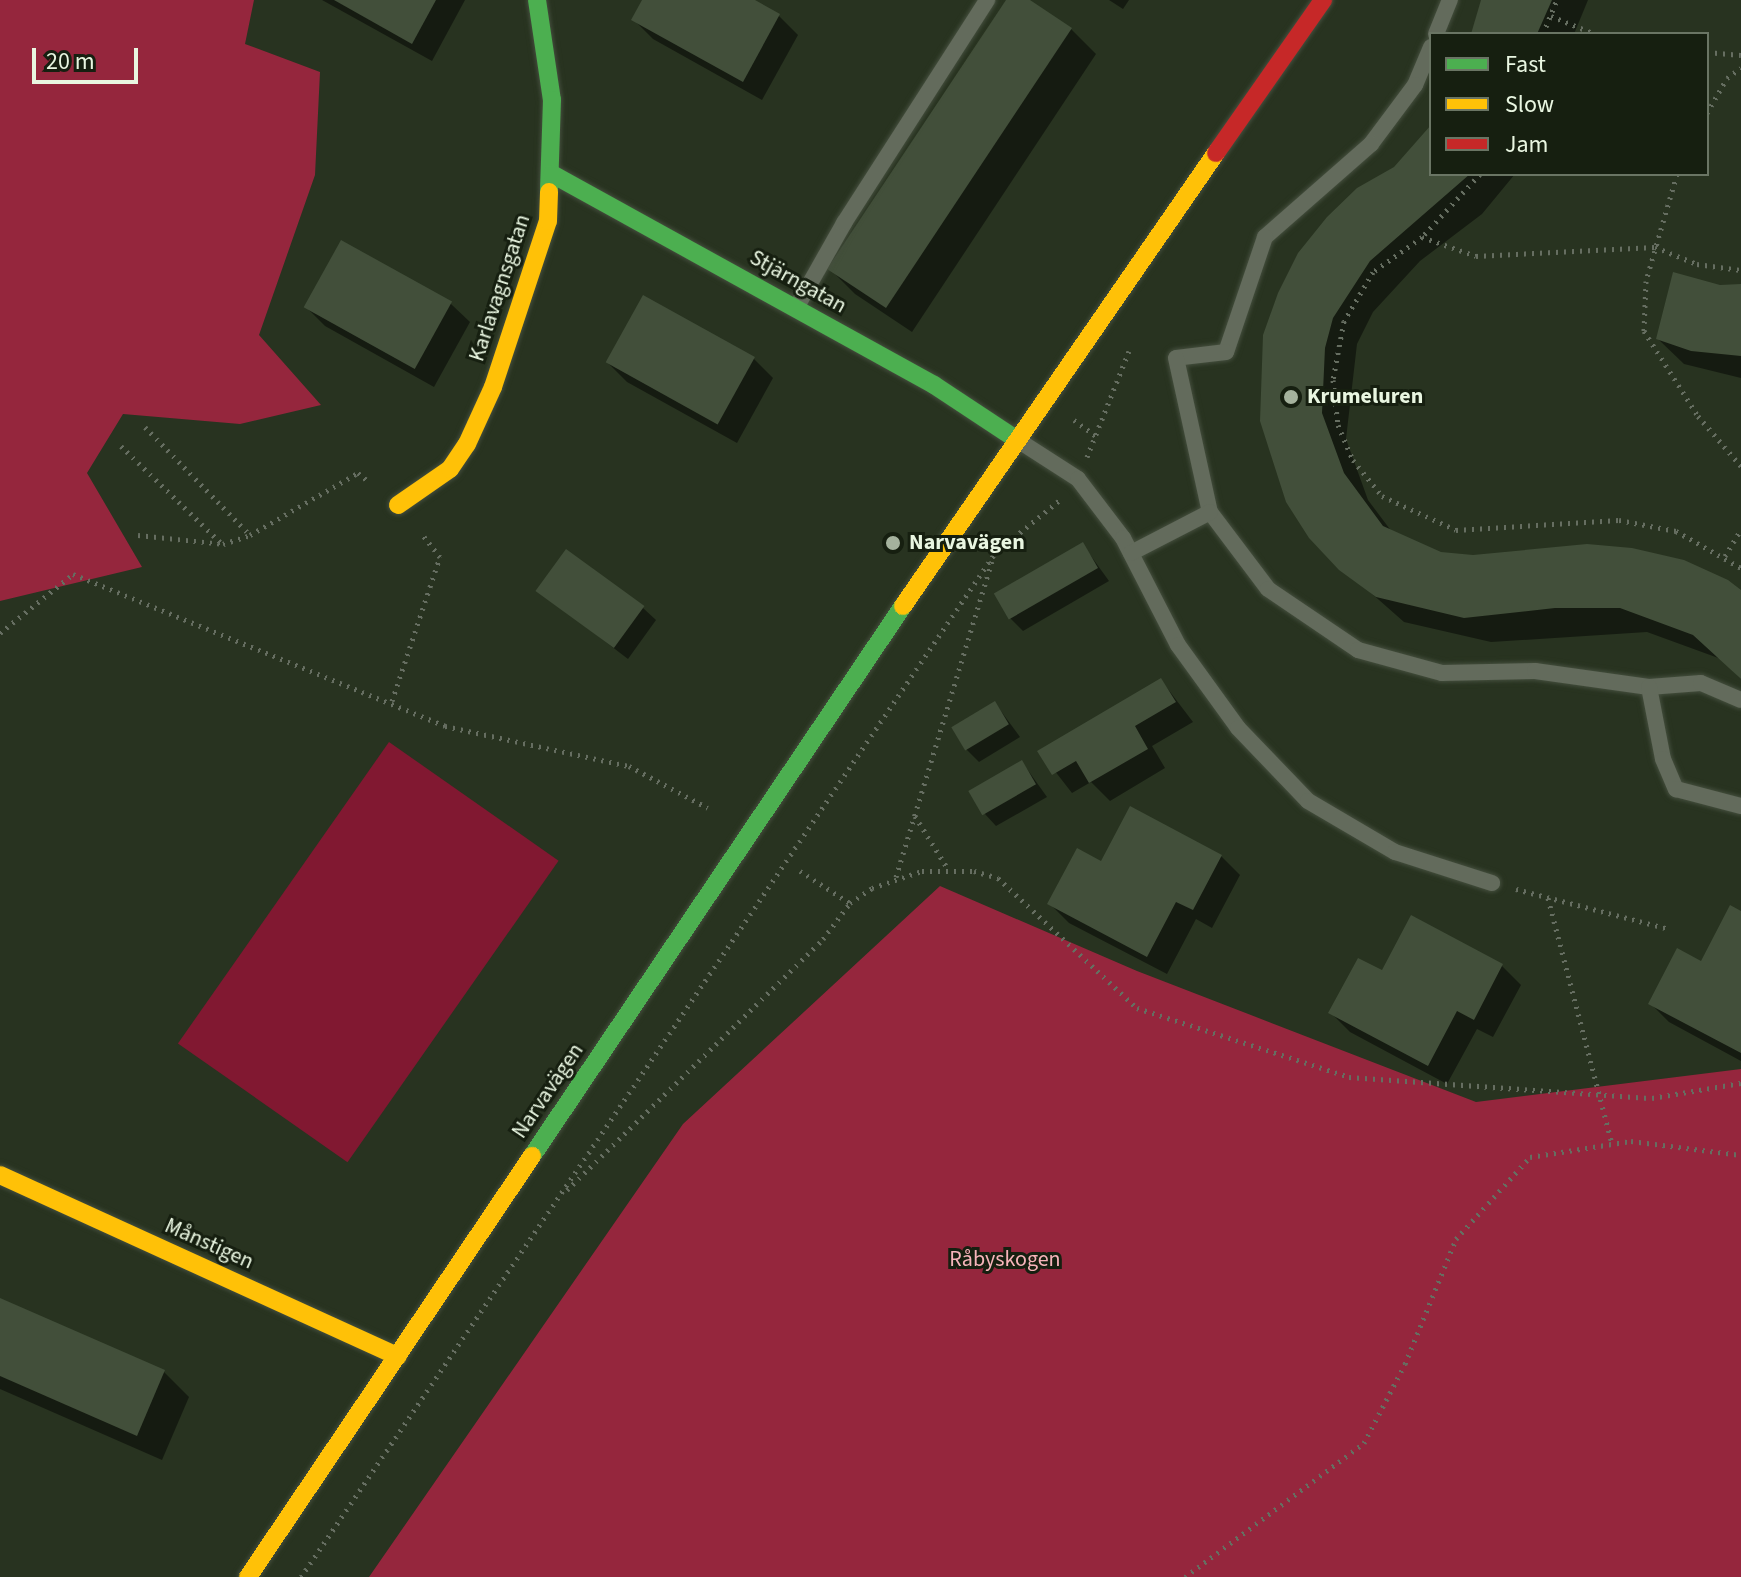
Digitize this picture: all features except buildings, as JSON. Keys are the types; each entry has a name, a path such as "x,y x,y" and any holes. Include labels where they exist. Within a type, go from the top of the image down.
{"main road":[{"name":"Karlavagnsgatan","path":"398,505 450,469 467,444 493,387 548,221 552,174 552,100 537,0"},
{"name":"Narvavägen","path":"248,1577 1016,439 1323,0"},
{"name":"Stjärngatan","path":"552,174 934,385 1016,439"},
{"name":"Månstigen","path":"0,1175 398,1356"}],"lane":[{"path":"796,308 844,223 987,0"},
{"path":"1437,32 1450,0"},
{"path":"1429,52 1415,85 1371,144 1265,237 1226,352 1176,358 1210,512 1268,589 1358,650 1442,673 1535,671 1649,687 1701,683 1741,700"},
{"path":"1016,439 1078,479 1131,553 1178,645 1221,704 1308,801 1395,852 1492,883"},
{"path":"1131,553 1210,512"},
{"path":"1649,687 1663,759 1676,789 1741,806"}],"path":[{"path":"1544,32 1557,0"},
{"path":"1551,16 1590,32"},
{"path":"1709,52 1741,55"},
{"path":"1709,110 1727,78 1741,68"},
{"path":"1478,176 1422,237 1373,272 1344,321 1333,380 1338,425 1353,460 1382,496 1456,530 1619,520 1676,531 1725,556 1741,568"},
{"path":"1676,176 1655,247 1644,331 1698,416 1741,466"},
{"path":"1422,237 1476,256 1655,247 1697,264 1741,270"},
{"path":"301,1577 995,553 1078,479 1134,337"},
{"path":"145,427 250,535"},
{"path":"121,446 223,544"},
{"path":"138,535 223,544 250,535 358,473 398,505 440,557 392,701"},
{"path":"1725,556 1741,529"},
{"path":"896,878 995,553"},
{"path":"0,633 73,574 392,701 445,726 629,766 708,808"},
{"path":"915,816 948,869"},
{"path":"558,1199 823,939 850,903 896,878 948,869 998,878 1137,1008 1349,1077 1652,1098 1741,1083"},
{"path":"800,871 850,903"},
{"path":"1492,883 1670,929"},
{"path":"1548,898 1612,1144"},
{"path":"1185,1577 1364,1443 1405,1364 1456,1239 1530,1157 1631,1141 1741,1155"}],"shaded area":[{"path":"389,742 559,861 347,1162 178,1043"}],"green space":[{"path":"0,0 254,0 245,44 320,72 315,175 259,335 321,405 240,424 123,414 87,473 142,567 0,601"},
{"name":"Råbyskogen","path":"940,886 1137,971 1476,1102 1741,1069 1741,1577 369,1577 683,1124"}],"traffic: fast":[{"path":"537,0 552,100 549,192"},
{"path":"552,174 934,385 1016,439"},
{"path":"532,1156 903,606"}],"traffic: slow":[{"path":"903,606 1216,153"},
{"path":"398,505 450,469 467,444 493,387 548,221 549,192"},
{"path":"248,1577 532,1156"},
{"path":"0,1175 398,1356"}],"traffic: jam":[{"path":"1216,153 1323,0"}],"place":[{"name":"Krumeluren","path":"1291,397"},
{"name":"Narvavägen","path":"893,543"}]}
